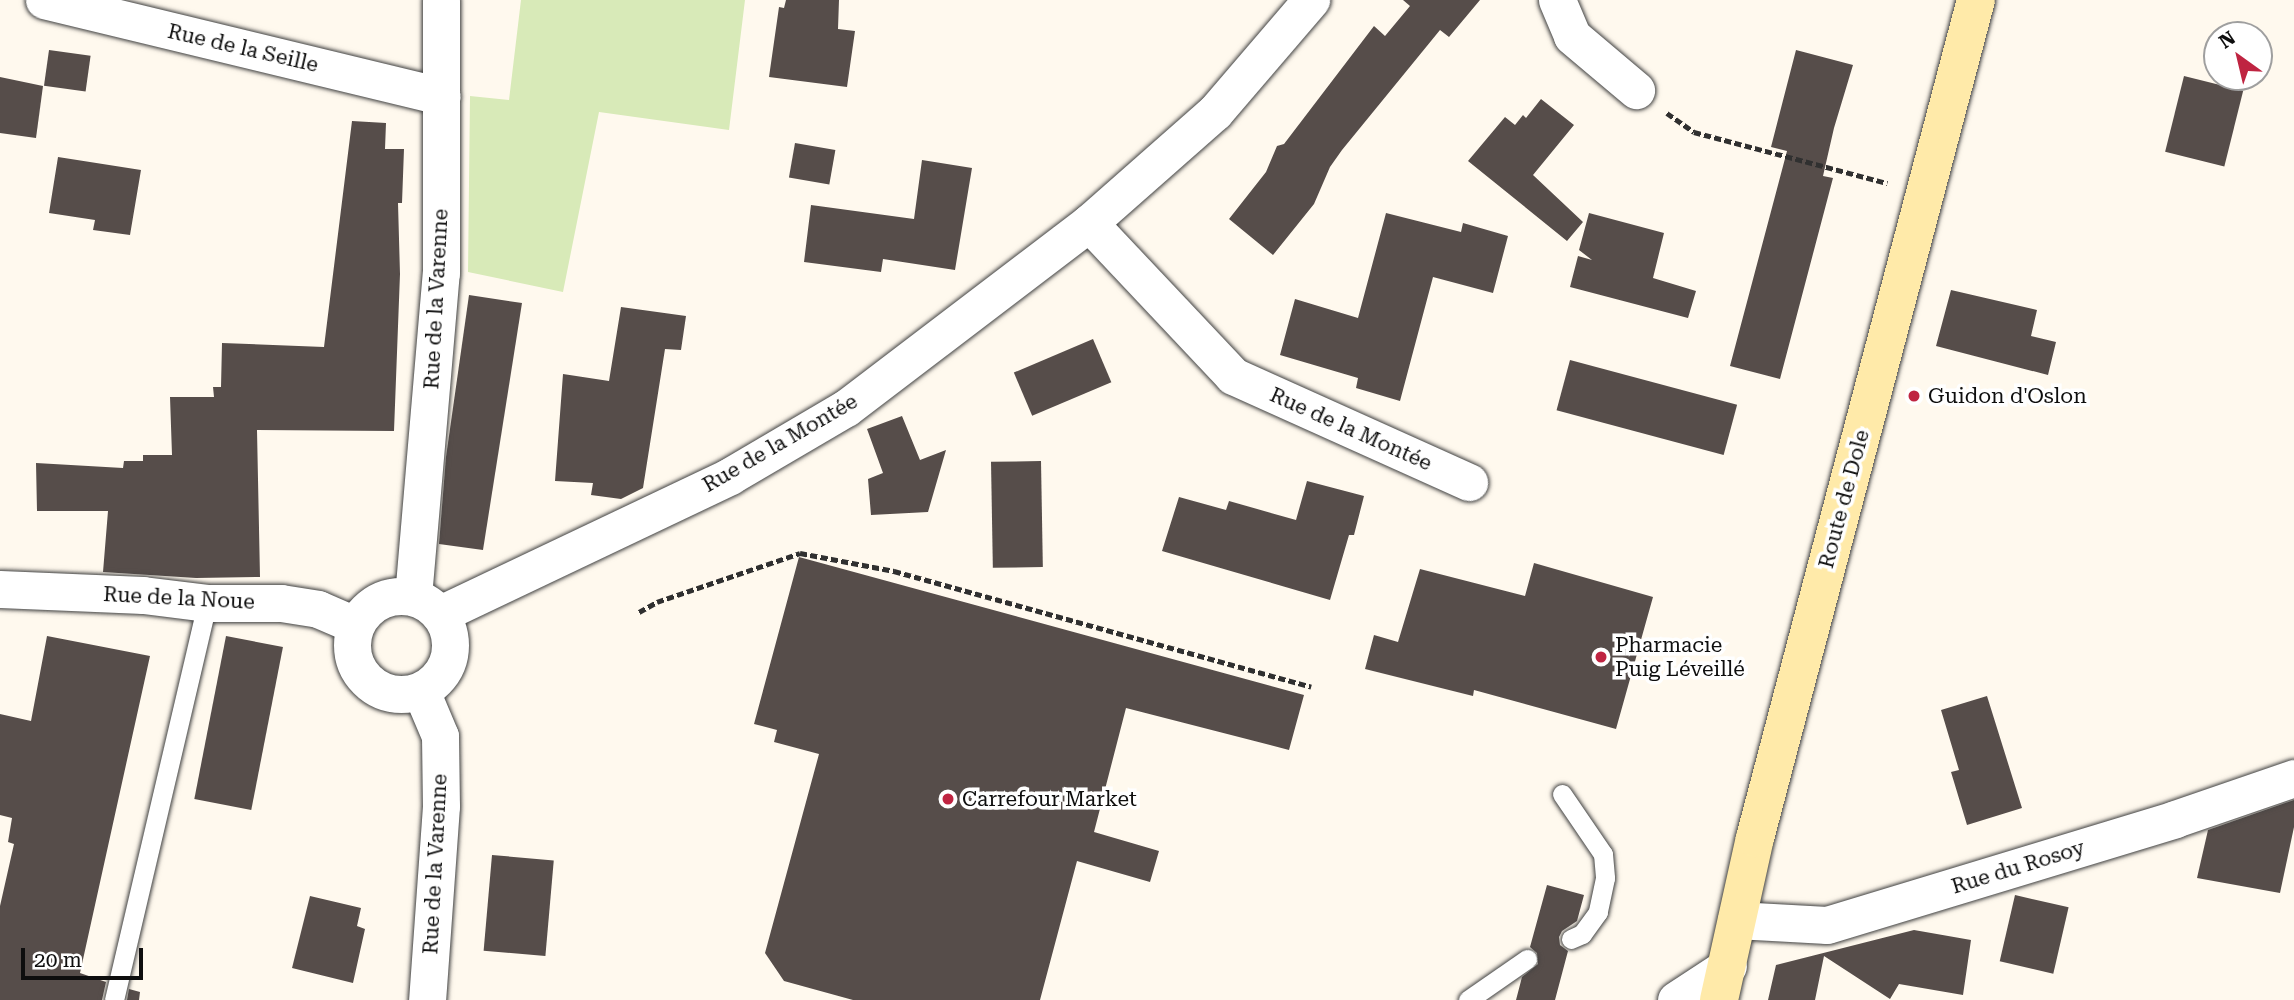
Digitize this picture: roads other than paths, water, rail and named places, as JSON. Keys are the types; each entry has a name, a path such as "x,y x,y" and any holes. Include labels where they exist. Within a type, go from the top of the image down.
{"main road":[{"name":"Route de Dole","path":"1723,983 1736,920 1976,0"}],"street":[{"name":"Rue de la Seille","path":"44,0 442,96"},
{"name":"Rue de la Varenne","path":"427,606 441,273 441,0"},
{"name":"Rue de la Montée","path":"427,606 730,476 846,408 1089,223 1215,111 1311,0"},
{"path":"1557,0 1572,36 1636,90"},
{"name":"Rue de la Montée","path":"1089,223 1233,376 1469,482"},
{"name":"Rue de la Noue","path":"0,589 143,595 207,603 281,603 318,609 355,625"},
{"path":"400,595 427,606 447,628 449,657 438,677 421,691 391,694 365,680 352,654 355,625 362,613 379,600 400,595"},
{"name":"Rue de la Varenne","path":"421,691 440,736 441,806 427,1000"},
{"name":"Rue du Rosoy","path":"1736,920 1827,925 2175,818 2294,778"},
{"path":"1676,1000 1723,983"}],"lane":[{"path":"114,1000 207,603"},
{"path":"1562,794 1603,854 1605,878 1598,912 1582,934 1572,939"},
{"path":"1468,1000 1527,960"}],"place":[{"name":"Guidon d'Oslon","path":"1914,396"},
{"name":"Pharmacie Puig Léveillé","path":"1601,657"},
{"name":"Carrefour Market","path":"948,799"}]}
